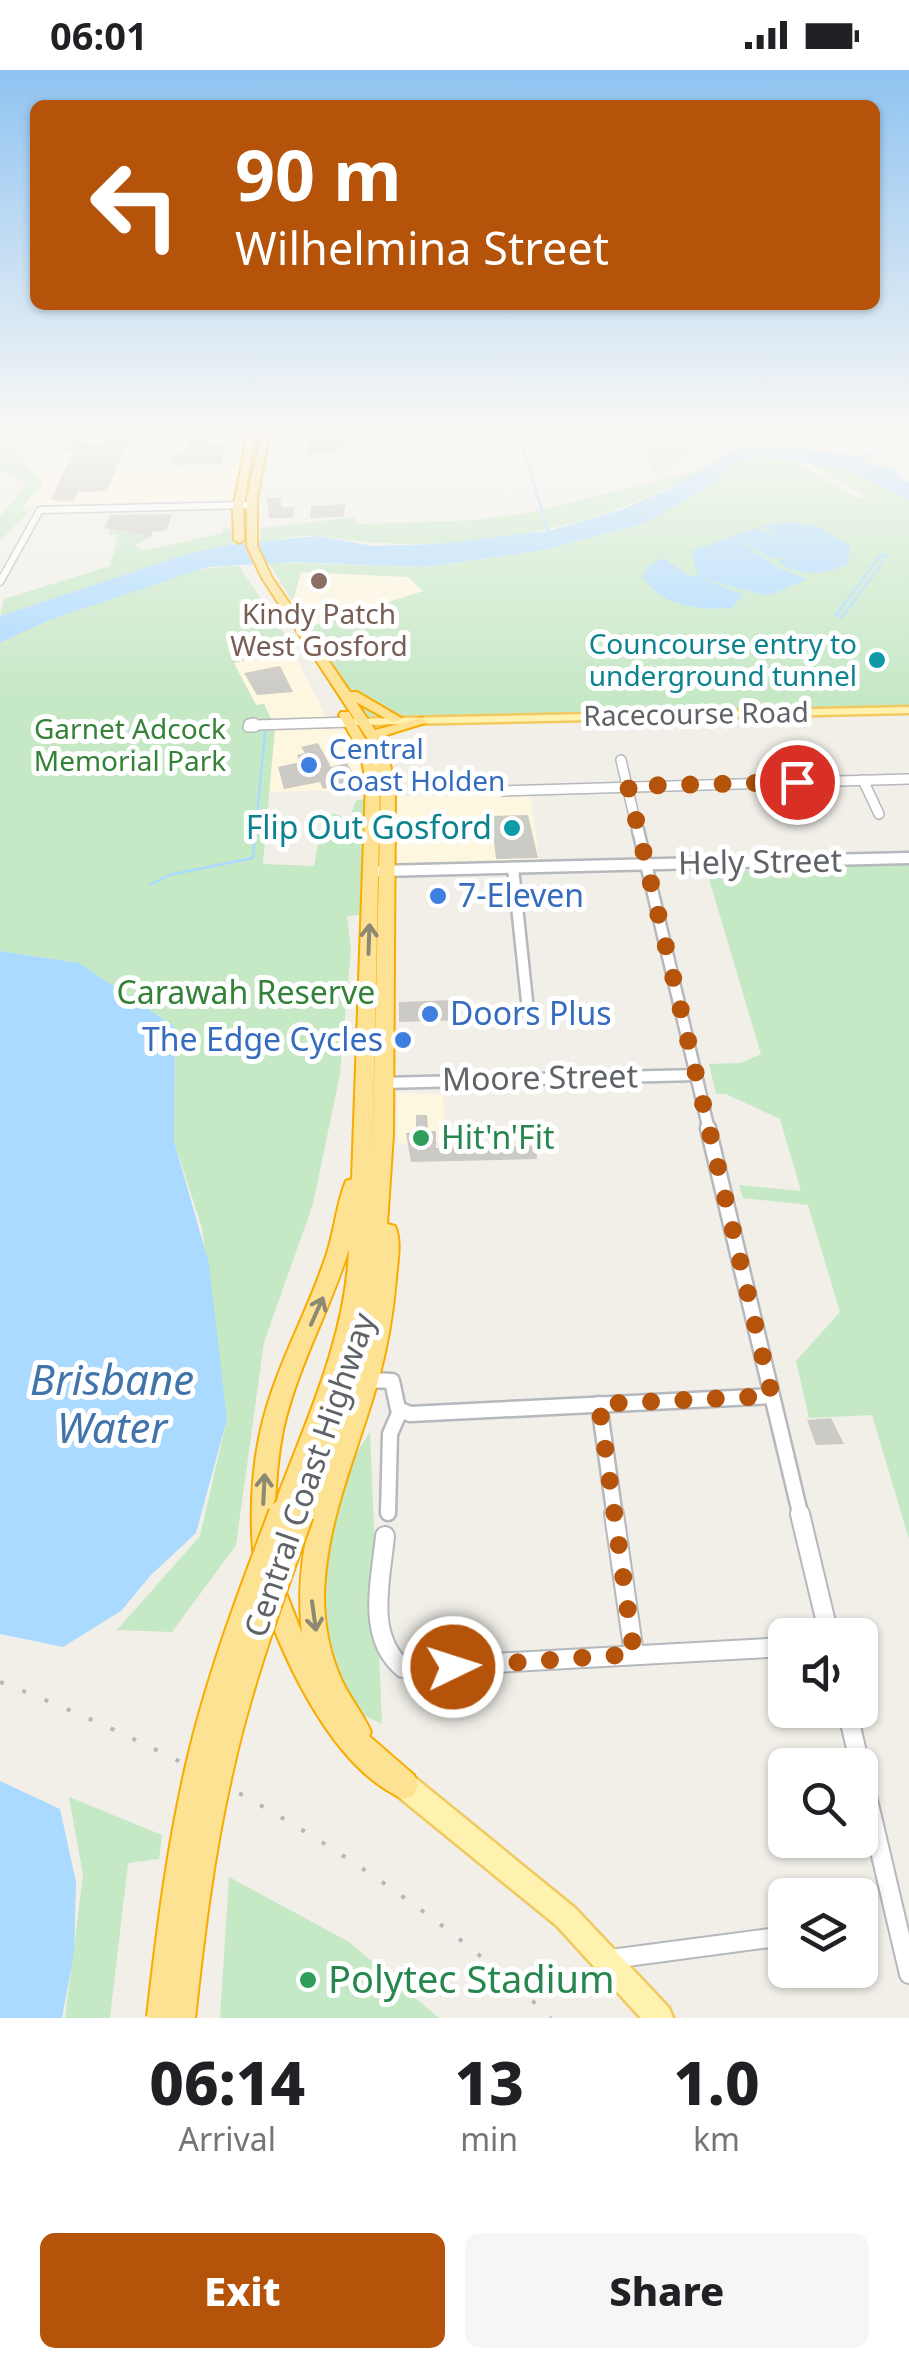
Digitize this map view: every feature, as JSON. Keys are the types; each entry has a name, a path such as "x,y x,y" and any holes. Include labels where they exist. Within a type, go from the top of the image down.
{"highway":[{"name":"Central Coast Highway","path":"245,517 245,541 254,567 363,725 372,771 379,871"},
{"name":"Central Coast Highway","path":"182,2018 192,1916 219,1767 354,1299 374,1077 379,871 387,772 323,661 254,567"},
{"path":"323,661 354,696 397,719"},
{"path":"363,725 422,722"},
{"name":"Central Coast Highway","path":"162,2018 180,1866 204,1752 242,1622 355,1362 369,1300 384,1134 374,1077"},
{"path":"374,1077 347,1230 276,1410 265,1468 264,1524 270,1582 302,1663 347,1737 404,1785"},
{"path":"384,1134 388,1251 381,1314 367,1380 316,1534 312,1606 322,1657 344,1711 404,1785"}],"main road":[{"name":"Racecourse Road","path":"363,725 397,719 909,710"},
{"name":"Racecourse Road","path":"422,722 482,719"},
{"path":"404,1785 555,1907 610,1959 659,2018"}],"street":[{"path":"0,582 36,517"},
{"path":"256,725 363,725"},
{"path":"621,760 826,1618"},
{"path":"863,780 880,814"},
{"path":"503,791 909,780"},
{"name":"Hely Street","path":"379,871 909,858"},
{"path":"512,868 529,1020"},
{"name":"Moore Street","path":"374,1077 696,1075"},
{"path":"367,1380 392,1381 400,1411 390,1434 388,1513"},
{"path":"400,1411 772,1396"},
{"path":"599,1404 634,1654"},
{"path":"385,1536 382,1640 389,1657 403,1668 768,1648"},
{"path":"878,1842 909,1974"},
{"path":"610,1959 768,1938"}],"shaded area":[{"path":"300,572 408,577 424,592 315,625 293,602"},
{"path":"291,648 327,718 271,720 264,704 257,706 233,663"},
{"path":"275,727 345,730 364,767 363,780 351,790 269,792"},
{"path":"530,793 539,861 397,863 396,797"},
{"path":"397,1093 443,1094 446,1142 398,1144"}],"green space":[{"path":"0,517 24,517 0,540"},
{"path":"357,517 354,522 362,524 592,517 469,542 370,542 314,535 260,541 261,528"},
{"path":"656,517 909,517 909,705 367,718 303,629 423,591 408,577 301,572 293,602 268,562 425,567 543,550 643,524"},
{"path":"223,526 231,530 233,544 190,553 0,616 4,599 110,566 118,534 109,535 109,530 151,537 135,545 142,551 223,533"},
{"path":"239,566 294,648 234,663 256,705 264,704 275,727 263,864 314,866 319,838 333,813 349,820 356,801 367,798 361,915 347,916 351,949 340,1074 313,1204 264,1342 236,1545 172,1632 117,1630 200,1536 227,1419 202,1228 174,1141 175,1027 79,963 0,951 0,643 86,604 147,582 208,568"},
{"path":"909,864 909,1539 872,1415 809,1418 796,1361 840,1312 808,1205 743,1198 739,1185 801,1191 780,1119 726,1094 716,1094 709,1064 741,1063 761,1054 707,872"},
{"path":"370,1432 382,1724 348,1708 315,1581 329,1495"},
{"path":"69,1797 162,1835 159,1859 128,1863 110,2018 65,2018 83,1875"},
{"name":"Polytec Stadium","path":"229,1877 349,1942 439,2018 220,2018"}],"water":[{"path":"596,517 656,517 643,524 543,550 425,567 292,562 208,567 49,620 0,643 0,616 190,553 233,544 319,536 373,546 436,544 549,531"},
{"path":"788,522 817,526 850,546 848,564 821,572 802,572 777,561 788,555 773,559 738,540 779,568 807,579 768,596 699,578 743,594 732,608 683,605 661,595 643,578 647,567 663,558 688,575 698,576 691,551 757,528 783,539 762,526"},
{"name":"Brisbane Water","path":"0,951 79,963 175,1027 174,1141 209,1264 227,1419 196,1533 151,1575 121,1611 63,1647 0,1634"},
{"path":"0,1781 60,1809 76,1882 74,1953 62,2018 0,2018"}],"building":[{"path":"110,517 171,517 167,530 152,532 151,537 104,528"},
{"path":"280,666 293,692 257,695 244,673"},
{"name":"Central Coast Holden","path":"318,743 331,767 347,763 357,781 323,789 320,782 284,789 278,767 300,762 297,755 305,753 301,747"},
{"name":"Flip Out Gosford","path":"528,815 538,858 496,859 491,816"},
{"name":"Doors Plus","path":"454,1000 461,1020 399,1022 399,1002"},
{"path":"416,1115 427,1115 428,1131 436,1131 436,1148 536,1146 537,1159 411,1162 406,1133 416,1132"},
{"path":"831,1418 844,1444 816,1445 807,1420"}],"waterway":[{"path":"544,517 548,530"},
{"path":"881,554 887,556 842,617 836,615 881,554"},
{"path":"150,885 169,875 253,858 265,732"}],"railway":[{"path":"0,1682 149,1746 292,1824 427,1914 551,2018"}],"place":[{"name":"Kindy Patch West Gosford","path":"319,581"},
{"name":"Councourse entry to underground tunnel","path":"877,660"},
{"name":"Central Coast Holden","path":"309,765"},
{"name":"Flip Out Gosford","path":"512,828"},
{"name":"7-Eleven","path":"438,896"},
{"name":"Doors Plus","path":"430,1014"},
{"name":"The Edge Cycles","path":"403,1040"},
{"name":"Hit'n'Fit","path":"421,1138"},
{"name":"Polytec Stadium","path":"308,1980"}],"route":[{"path":"453,1667 634,1654 599,1404 772,1396 628,786 797,782"}],"park label":[{"name":"Garnet Adcock Memorial Park","path":"130,745"},
{"name":"Carawah Reserve","path":"246,993"}]}
